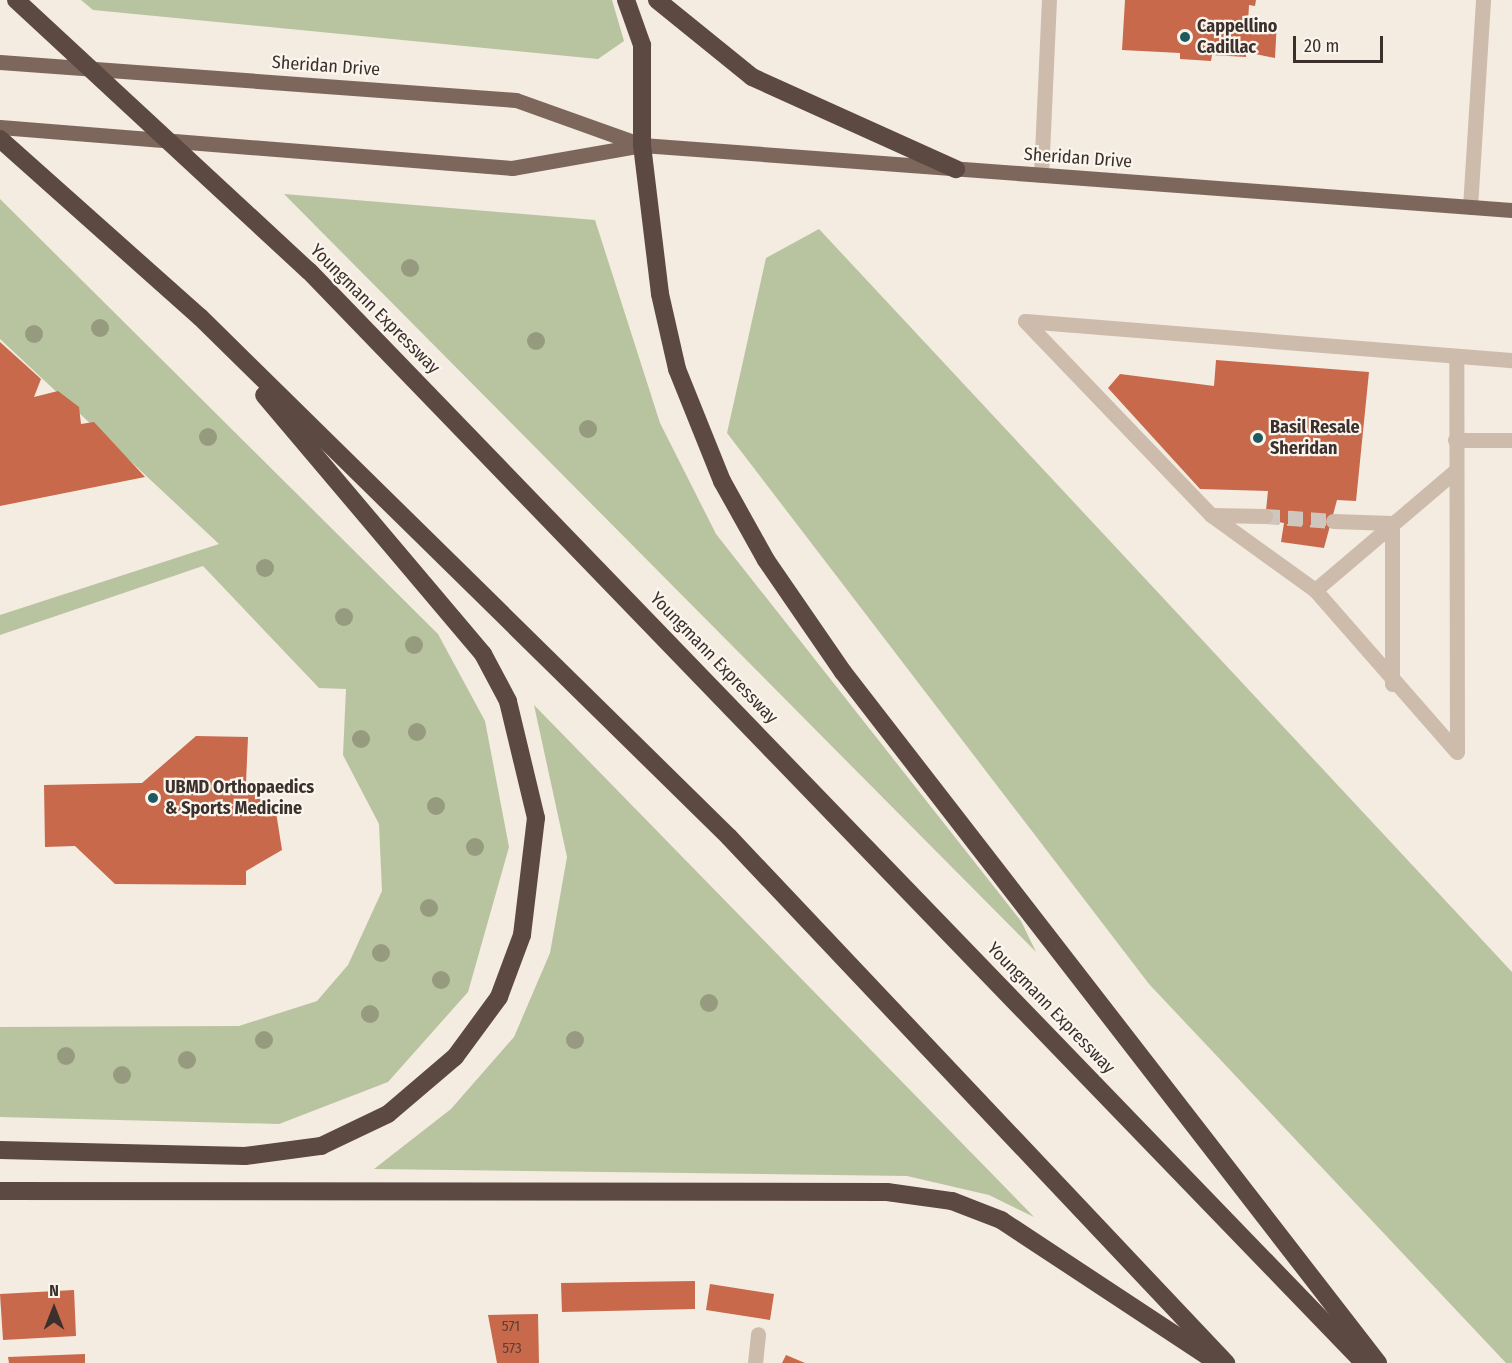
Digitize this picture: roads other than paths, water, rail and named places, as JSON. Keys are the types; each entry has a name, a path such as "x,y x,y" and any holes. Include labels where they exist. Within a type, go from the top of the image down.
{"highway":[{"name":"Youngmann Expressway","path":"16,0 309,271 1364,1363"},
{"path":"627,0 642,45 642,145 660,294 677,369 722,481 766,560 843,672 1378,1363"},
{"path":"657,0 752,77 956,168"},
{"path":"0,139 200,317 729,837 1226,1363"},
{"path":"0,1150 245,1156 321,1146 388,1114 455,1057 499,997 522,935 536,818 508,701 483,654 200,317"},
{"path":"0,1191 887,1191 952,1201 1001,1220 1217,1363"}],"main road":[{"name":"Sheridan Drive","path":"0,62 516,100 642,145"},
{"name":"Sheridan Drive","path":"0,128 512,168 642,145 1512,210"}],"street":[{"path":"1041,175 1049,0"},
{"path":"1470,207 1483,0"},
{"path":"1456,357 1457,752 1392,684 1315,590 1211,515 1025,321 1512,360"},
{"path":"1455,440 1512,440"},
{"path":"1315,590 1455,471"},
{"path":"1211,515 1265,516"},
{"path":"1333,521 1392,523"},
{"path":"1392,523 1392,684"},
{"path":"755,1363 758,1334"}],"tunnel":[{"path":"1265,516 1333,521"}],"place":[{"name":"Cappellino Cadillac","path":"1185,37"},
{"name":"Basil Resale Sheridan","path":"1258,438"},
{"name":"UBMD Orthopaedics & Sports Medicine","path":"153,798"}]}
